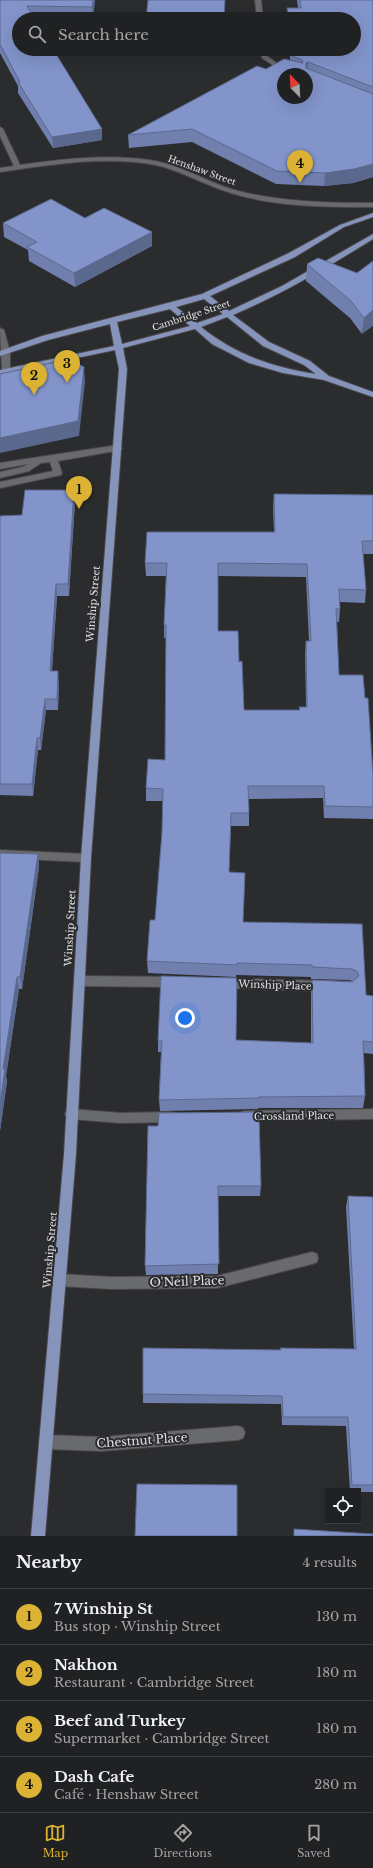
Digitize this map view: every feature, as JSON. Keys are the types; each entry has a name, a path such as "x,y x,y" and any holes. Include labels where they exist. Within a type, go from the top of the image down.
{"main road":[{"name":"Cambridge Street","path":"3,353 46,338 205,296 285,258 342,226 373,215"},
{"name":"Cambridge Street","path":"3,371 119,347 194,326 228,314 258,301 319,269 373,236"},
{"path":"205,296 266,344 306,364 326,378"},
{"path":"171,306 194,326 226,348 252,361 283,372 326,378 373,395"},
{"name":"Winship Street","path":"38,1536 59,1280 80,981 86,858 123,369 113,321"}],"street":[{"path":"258,0 259,12"},
{"path":"264,56 286,68"},
{"path":"0,129 18,168"},
{"name":"Henshaw Street","path":"0,170 71,161 111,159 151,162 171,167 229,190 252,195 331,205 373,206"},
{"path":"0,330 3,353 3,371"},
{"path":"0,466 118,448"},
{"path":"0,485 58,472 53,459"},
{"path":"0,475 26,469 40,461"},
{"path":"0,854 86,858"},
{"path":"80,981 184,982"},
{"name":"Winship Place","path":"216,983 334,987"},
{"path":"71,1114 120,1118 183,1117"},
{"name":"Crossland Place","path":"231,1116 373,1114"},
{"name":"O'Neil Place","path":"59,1280 111,1283 218,1282 312,1258"},
{"name":"Chestnut Place","path":"46,1442 101,1444 238,1433"}],"building":[{"path":"0,0 93,0 92,7 27,6 31,12 12,12 12,56 57,56 102,129 52,137 18,82 20,82 0,44"},
{"path":"148,0 225,0 224,12 147,12"},
{"path":"300,0 373,0 373,87 308,62 306,63 306,68 277,68 277,104 313,104 313,71 373,94 373,164 354,169 325,173 277,171 192,129 128,135 257,66 266,69 284,59 303,63 302,60 292,56 361,56 361,12 288,12 287,8 301,8"},
{"path":"51,199 85,218 104,208 152,232 74,273 27,247 37,242 3,223"},
{"path":"318,258 357,273 373,261 373,310 364,318 351,301 307,264"},
{"path":"70,359 84,367 78,421 0,438 0,374"},
{"path":"25,490 74,490 68,584 56,584 50,671 58,671 57,699 45,699 40,738 37,738 32,784 0,784 0,516 22,515"},
{"path":"274,494 373,495 373,541 362,541 366,590 339,589 340,609 336,609 339,675 363,675 365,698 368,698 373,775 373,807 325,806 324,786 248,786 249,813 231,813 229,872 245,873 243,922 362,924 366,995 373,996 373,1042 363,1041 365,1096 159,1100 162,1041 158,1041 161,976 237,978 236,1040 313,1043 312,980 352,982 359,976 357,971 352,969 312,967 312,965 237,963 237,965 147,961 150,920 155,920 162,832 163,789 146,788 148,759 165,760 166,625 164,625 167,563 145,563 147,532 275,532","holes":["218,563 307,564 311,641 306,641 307,707 299,707 300,710 244,710 242,661 239,662 238,631 218,631"]},
{"path":"0,853 38,854 20,977 17,977 3,1069 5,1069 0,1104"},
{"path":"259,1112 261,1186 218,1186 219,1264 145,1266 148,1126 158,1126 159,1113"},
{"path":"348,1196 373,1197 373,1485 352,1485 348,1417 283,1417 282,1396 143,1394 143,1348 281,1350 280,1348 356,1349"},
{"path":"137,1484 237,1485 237,1536 135,1536"},
{"path":"294,1529 373,1534 373,1536 294,1536"}],"place":[{"name":"Dash Cafe","path":"300,183"},
{"name":"Beef and Turkey","path":"67,383"},
{"name":"Nakhon","path":"34,395"},
{"name":"7 Winship St","path":"79,509"}]}
